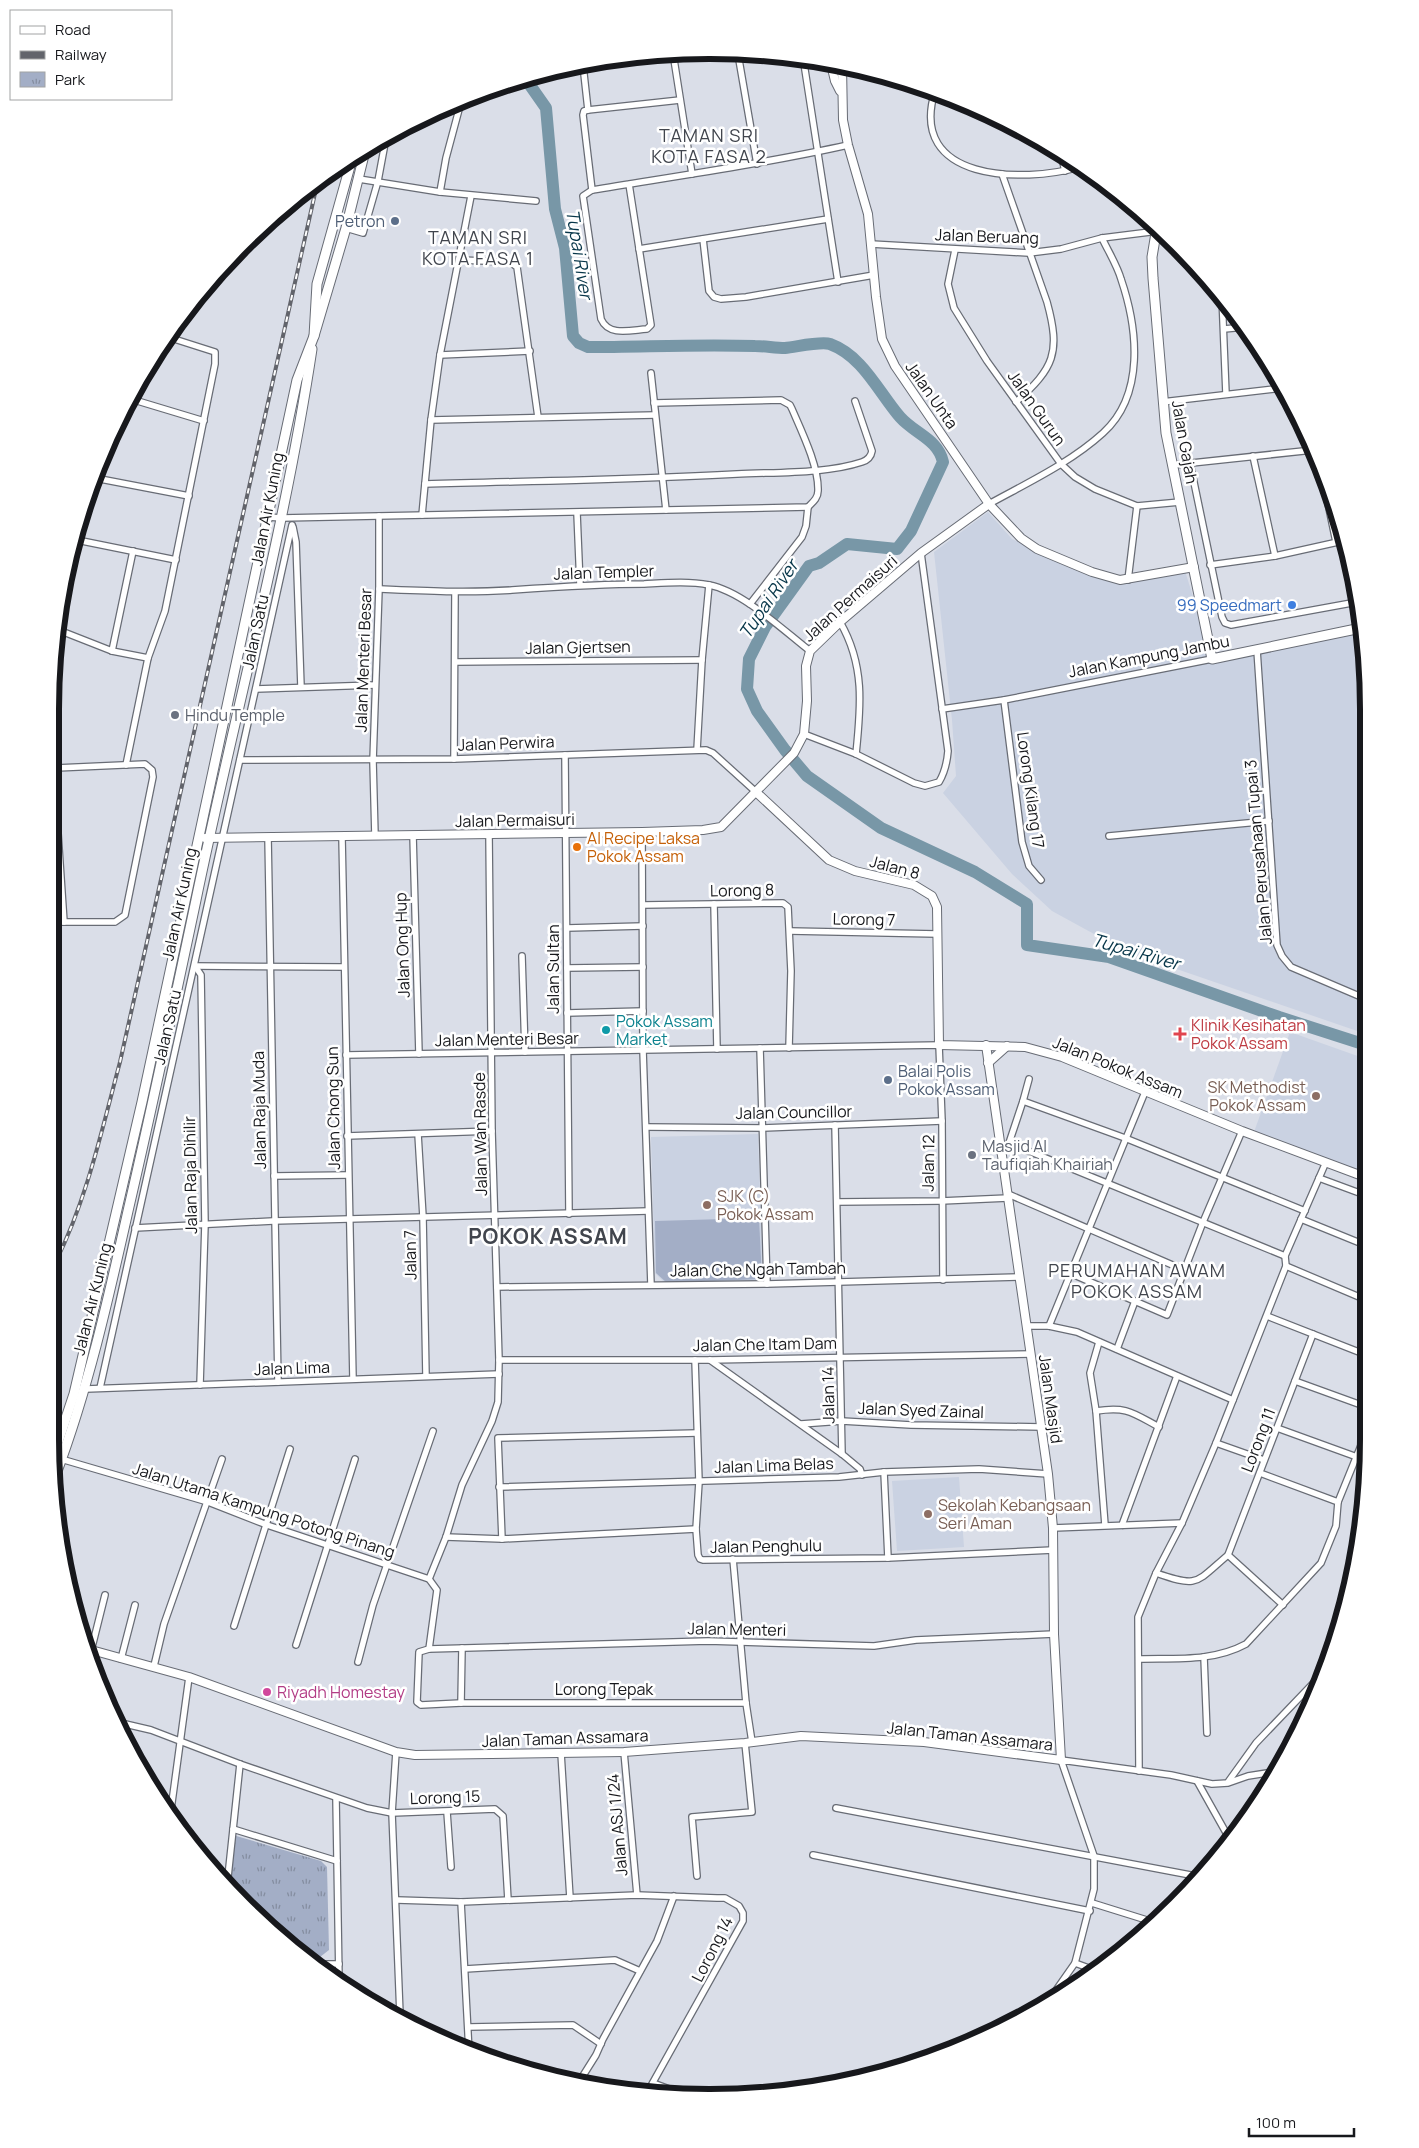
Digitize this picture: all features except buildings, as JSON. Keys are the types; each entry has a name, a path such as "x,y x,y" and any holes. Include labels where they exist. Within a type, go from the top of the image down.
{"main road":[{"name":"Jalan Air Kuning","path":"59,1439 74,1394 128,1162 297,380 314,336 346,228 363,159"},
{"path":"314,336 317,284 350,167"},
{"name":"Jalan Gajah","path":"1157,236 1152,257 1162,402 1172,465 1212,659"},
{"name":"Jalan Air Kuning","path":"60,1465 86,1389 153,1101 209,838 286,518 314,336"},
{"name":"Jalan Kampung Jambu","path":"1212,659 1355,629"}],"street":[{"path":"677,60 680,100 692,174"},
{"path":"739,60 757,164"},
{"path":"803,66 838,282"},
{"path":"833,70 841,93"},
{"path":"584,71 588,110"},
{"name":"Jalan Unta","path":"841,72 843,120 848,145 864,194 868,214 879,325 888,353 989,504 1021,538 1038,548 1092,572 1120,580 1128,580 1194,567"},
{"path":"934,99 931,126 935,139 943,150 965,167 1002,174 1050,174 1072,169"},
{"path":"592,190 584,111 680,100"},
{"path":"440,192 446,158 459,108"},
{"path":"629,184 651,325 647,328 614,331 604,326 601,319 583,196 592,190 629,184 692,174 757,164 848,145"},
{"path":"346,228 364,233 378,181 385,146"},
{"path":"1063,163 1065,171"},
{"path":"1002,174 1052,322 1052,352 1045,373 1016,402"},
{"path":"359,179 471,196 536,201"},
{"path":"422,515 431,420 440,355 471,196"},
{"path":"639,249 828,219"},
{"name":"Jalan Beruang","path":"871,244 1029,253 1061,249 1102,238 1151,231"},
{"path":"989,504 1060,464 1103,433 1126,404 1131,388 1134,364 1129,304 1121,277 1102,238"},
{"path":"703,239 709,291 714,297 721,299 746,297 874,275"},
{"name":"Jalan Gurun","path":"955,250 948,284 954,308 965,328 1060,464 1075,477 1095,489 1137,506 1180,502"},
{"path":"460,260 510,262 517,266 538,417"},
{"path":"1223,309 1226,394"},
{"path":"1224,329 1237,328"},
{"path":"126,765 148,658 165,611 215,364 215,352 174,339"},
{"path":"440,355 530,351"},
{"path":"651,373 666,510"},
{"path":"1162,402 1275,389"},
{"path":"654,403 781,400 786,402 792,409 815,470 817,496 808,507 806,526 802,537 750,604"},
{"path":"137,401 204,421"},
{"path":"425,484 662,478 815,470 850,465 864,461 871,456 871,444 855,402"},
{"path":"431,420 655,415"},
{"path":"1172,465 1307,451"},
{"path":"1253,456 1275,556"},
{"name":"Jalan Gajah","path":"1190,463 1210,565 1225,623 1232,625 1351,603"},
{"path":"101,479 189,496"},
{"name":"Jalan Permaisuri","path":"198,838 642,832 703,830 721,827 794,753 804,734 806,666 810,651 840,622 921,554 989,504"},
{"path":"1128,580 1137,506"},
{"path":"268,517 808,507"},
{"path":"577,512 580,585"},
{"path":"1210,565 1275,556 1336,542 1330,515"},
{"name":"Jalan Menteri Besar","path":"375,836 373,760 379,589 379,516"},
{"path":"286,518 292,525 296,542 301,688"},
{"name":"Jalan Satu","path":"100,1388 292,525"},
{"path":"81,541 176,560"},
{"path":"112,651 133,551"},
{"path":"804,734 856,754 914,783 933,786 943,776 947,764 948,751 921,554"},
{"name":"Jalan Templer","path":"379,589 455,592 580,585 664,583 709,585 729,592 750,604 810,651"},
{"path":"697,750 702,660 709,585"},
{"path":"454,759 455,592"},
{"path":"840,622 847,634 861,682 861,711 856,754"},
{"path":"63,632 112,651 148,658"},
{"name":"Jalan Perusahaan Tupai 3","path":"1256,650 1277,945 1282,956 1291,967 1360,997"},
{"name":"Jalan Kampung Jambu","path":"942,709 1004,700 1212,659"},
{"name":"Jalan Gjertsen","path":"454,662 702,660"},
{"path":"256,689 375,685"},
{"name":"Lorong Kilang 17","path":"1004,700 1022,842 1029,866 1041,880"},
{"name":"Jalan Perwira","path":"240,760 454,759 706,750 713,753 756,792"},
{"name":"Jalan Sultan","path":"565,755 569,1214"},
{"path":"59,768 145,764 149,766 153,776 127,911 123,918 116,922 59,922"},
{"name":"Jalan 8","path":"756,792 829,860 855,871 914,885 932,896 937,907 939,1046"},
{"path":"1109,836 1269,821"},
{"path":"642,832 643,1050 651,1285"},
{"name":"Jalan Wan Rasde","path":"489,834 492,1131 496,1214 499,1374"},
{"name":"Jalan Ong Hup","path":"413,835 419,1054"},
{"name":"Jalan Raja Muda","path":"268,837 272,967 273,1221 278,1382"},
{"name":"Jalan Chong Sun","path":"342,837 352,1379"},
{"path":"59,848 64,922"},
{"name":"Lorong 8","path":"643,905 783,903 788,907 790,931 790,1048"},
{"path":"714,904 717,1049"},
{"path":"566,928 643,926"},
{"name":"Lorong 7","path":"790,931 937,934"},
{"path":"522,956 525,1052"},
{"path":"194,966 344,967"},
{"name":"Jalan Raja Dihilir","path":"194,966 201,975 206,1224 200,1385"},
{"path":"567,968 643,967"},
{"path":"567,1013 643,1011"},
{"name":"Jalan Masjid","path":"986,1045 1042,1427 1054,1528 1054,1634 1061,1760"},
{"name":"Jalan Menteri Besar","path":"346,1055 939,1046"},
{"name":"Jalan Pokok Assam","path":"939,1046 1025,1046 1062,1057 1242,1131 1360,1175"},
{"name":"Jalan 12","path":"939,1046 942,1121 941,1201 943,1280"},
{"path":"988,1063 1008,1046"},
{"path":"760,1048 767,1284"},
{"path":"1029,1079 1009,1143 1285,1256"},
{"path":"1050,1326 1145,1092"},
{"path":"1023,1101 1126,1138 1305,1210"},
{"name":"Jalan Councillor","path":"647,1127 763,1128 942,1121"},
{"name":"Jalan 14","path":"835,1126 842,1454"},
{"path":"347,1136 492,1131"},
{"path":"1072,1274 1168,1314 1203,1222 1242,1131"},
{"name":"Jalan 7","path":"418,1134 423,1217 426,1376"},
{"path":"1139,1771 1138,1617 1156,1573 1182,1524 1216,1443 1286,1266 1285,1256 1326,1162"},
{"path":"274,1176 348,1175"},
{"path":"1319,1178 1360,1193"},
{"path":"837,1202 941,1201 1008,1196 1184,1270"},
{"path":"135,1228 273,1221 648,1211"},
{"path":"1301,1219 1360,1243"},
{"path":"1286,1266 1360,1297"},
{"name":"Jalan Che Ngah Tambah","path":"497,1287 767,1284 1020,1277"},
{"path":"1117,1350 1135,1301"},
{"path":"1267,1316 1360,1352"},
{"path":"1027,1326 1050,1326 1077,1332 1233,1400"},
{"name":"Lorong 11","path":"1228,1555 1313,1334"},
{"path":"1099,1342 1090,1373 1096,1411 1105,1525"},
{"name":"Jalan Che Itam Dam","path":"499,1360 710,1360 841,1356 1031,1354"},
{"path":"695,1360 699,1482 696,1529"},
{"path":"710,1360 842,1454 860,1469 862,1476"},
{"path":"429,1649 438,1590 429,1579 446,1537 462,1485 492,1420 498,1402 499,1374"},
{"name":"Jalan Lima","path":"86,1389 499,1374"},
{"path":"1122,1525 1177,1376"},
{"path":"1295,1381 1360,1405"},
{"path":"1096,1411 1115,1408 1123,1410 1159,1427"},
{"name":"Jalan Syed Zainal","path":"800,1424 842,1421 911,1425 1042,1427"},
{"path":"1277,1428 1357,1457"},
{"path":"358,1662 373,1605 433,1431"},
{"path":"502,1539 498,1438 697,1433"},
{"path":"1216,1443 1264,1460"},
{"path":"234,1626 290,1450"},
{"path":"1139,1659 1204,1657 1225,1653 1246,1644 1321,1563 1336,1526 1338,1502 1360,1450"},
{"name":"Jalan Utama Kampung Potong Pinang","path":"62,1459 208,1502 267,1525 429,1579"},
{"path":"296,1645 354,1459"},
{"path":"154,1666 170,1607 222,1460"},
{"name":"Jalan Lima Belas","path":"499,1487 862,1476 884,1472 979,1469 1048,1474"},
{"path":"884,1472 888,1558"},
{"path":"1260,1473 1338,1502"},
{"path":"1054,1528 1182,1524"},
{"name":"Jalan Penghulu","path":"446,1537 502,1539 696,1529 700,1559 888,1558 1053,1550"},
{"path":"1156,1573 1182,1582 1192,1582 1201,1578 1228,1555 1283,1605"},
{"path":"697,1876 692,1817 752,1812 746,1703 733,1559"},
{"path":"91,1641 105,1596"},
{"path":"121,1659 135,1605"},
{"name":"Jalan Menteri","path":"417,1702 419,1652 429,1649 708,1641 874,1646 916,1640 1054,1634"},
{"path":"461,1703 462,1648"},
{"name":"Jalan Taman Assamara","path":"94,1652 154,1666 189,1677 396,1752 415,1755 624,1752 749,1743 801,1736 924,1742 1061,1760"},
{"path":"1204,1657 1207,1733"},
{"path":"172,1805 189,1677"},
{"path":"1228,1783 1256,1743 1312,1684"},
{"name":"Lorong Tepak","path":"417,1702 421,1705 461,1703 746,1703"},
{"name":"Lorong 15","path":"125,1723 151,1730 240,1764 366,1808 392,1813 495,1809 503,1816 508,1900"},
{"path":"396,1752 392,1813 400,2010"},
{"name":"Jalan ASJ 1/24","path":"624,1752 637,1895"},
{"path":"561,1753 570,1898"},
{"path":"1057,1988 1075,1963 1090,1911 1094,1889 1094,1856 1061,1760 1180,1776 1194,1781 1228,1783 1248,1776 1268,1773"},
{"path":"228,1877 240,1764"},
{"path":"1194,1781 1227,1834"},
{"path":"336,1798 339,1974"},
{"path":"836,1808 1191,1876"},
{"path":"448,1812 451,1867"},
{"path":"233,1829 337,1861"},
{"path":"813,1855 1090,1911"},
{"name":"Lorong 14","path":"396,1900 461,1902 637,1895 726,1898 739,1906 743,1913 743,1921 651,2086"},
{"path":"582,2077 657,1940 674,1896"},
{"path":"461,1902 469,2043"},
{"path":"1092,1903 1147,1920"},
{"path":"465,1969 615,1960 640,1971"},
{"path":"1075,1963 1088,1968"},
{"path":"326,1964 339,1964"},
{"path":"469,2027 573,2024 601,2044"},
{"path":"653,2083 666,2088"}],"shaded area":[{"path":"988,512 1012,539 1110,582 1185,571 1212,657 1355,627 1360,710 1360,1032 1127,952 1052,911 1012,874 943,793 956,776 934,552"},
{"name":"SK Methodist Pokok Assam","path":"1290,1032 1360,1057 1360,1170 1254,1132"},
{"name":"SJK (C) Pokok Assam","path":"758,1134 763,1280 667,1285 655,1273 651,1137"},
{"name":"Sekolah Kebangsaan Seri Aman","path":"959,1477 964,1547 897,1551 892,1481"}],"green space":[{"path":"759,1218 762,1279 667,1283 656,1273 655,1221"},
{"path":"233,1835 321,1861 327,1867 329,1950 320,1957 313,1955 280,1928 226,1875"}],"waterway":[{"name":"Tupai River","path":"529,84 546,108 555,209 565,248 573,336 579,343 588,347 713,345 785,348 830,344 852,357 870,376 900,417 931,442 940,454 943,462 911,531 897,549 847,544 819,563 809,566 765,627 749,659 747,689 757,711 785,750 807,776 881,828 975,872 1027,904 1027,945 1109,957 1279,1017 1360,1043"}],"railway":[{"path":"59,1254 77,1213 85,1188 120,1062 315,191"}],"place":[{"name":"Petron","path":"395,221"},
{"name":"99 Speedmart","path":"1292,605"},
{"name":"Hindu Temple","path":"175,715"},
{"name":"AI Recipe Laksa Pokok Assam","path":"577,847"},
{"name":"Pokok Assam Market","path":"606,1030"},
{"name":"Klinik Kesihatan Pokok Assam","path":"1180,1034"},
{"name":"Balai Polis Pokok Assam","path":"888,1080"},
{"name":"SK Methodist Pokok Assam","path":"1316,1096"},
{"name":"Masjid Al Taufiqiah Khairiah","path":"972,1155"},
{"name":"SJK (C) Pokok Assam","path":"707,1205"},
{"name":"Sekolah Kebangsaan Seri Aman","path":"928,1514"},
{"name":"Riyadh Homestay","path":"267,1692"}],"district":[{"name":"TAMAN SRI KOTA FASA 2","path":"709,145"},
{"name":"TAMAN SRI KOTA FASA 1","path":"478,247"},
{"name":"POKOK ASSAM","path":"548,1236"},
{"name":"PERUMAHAN AWAM POKOK ASSAM","path":"1137,1280"}]}
